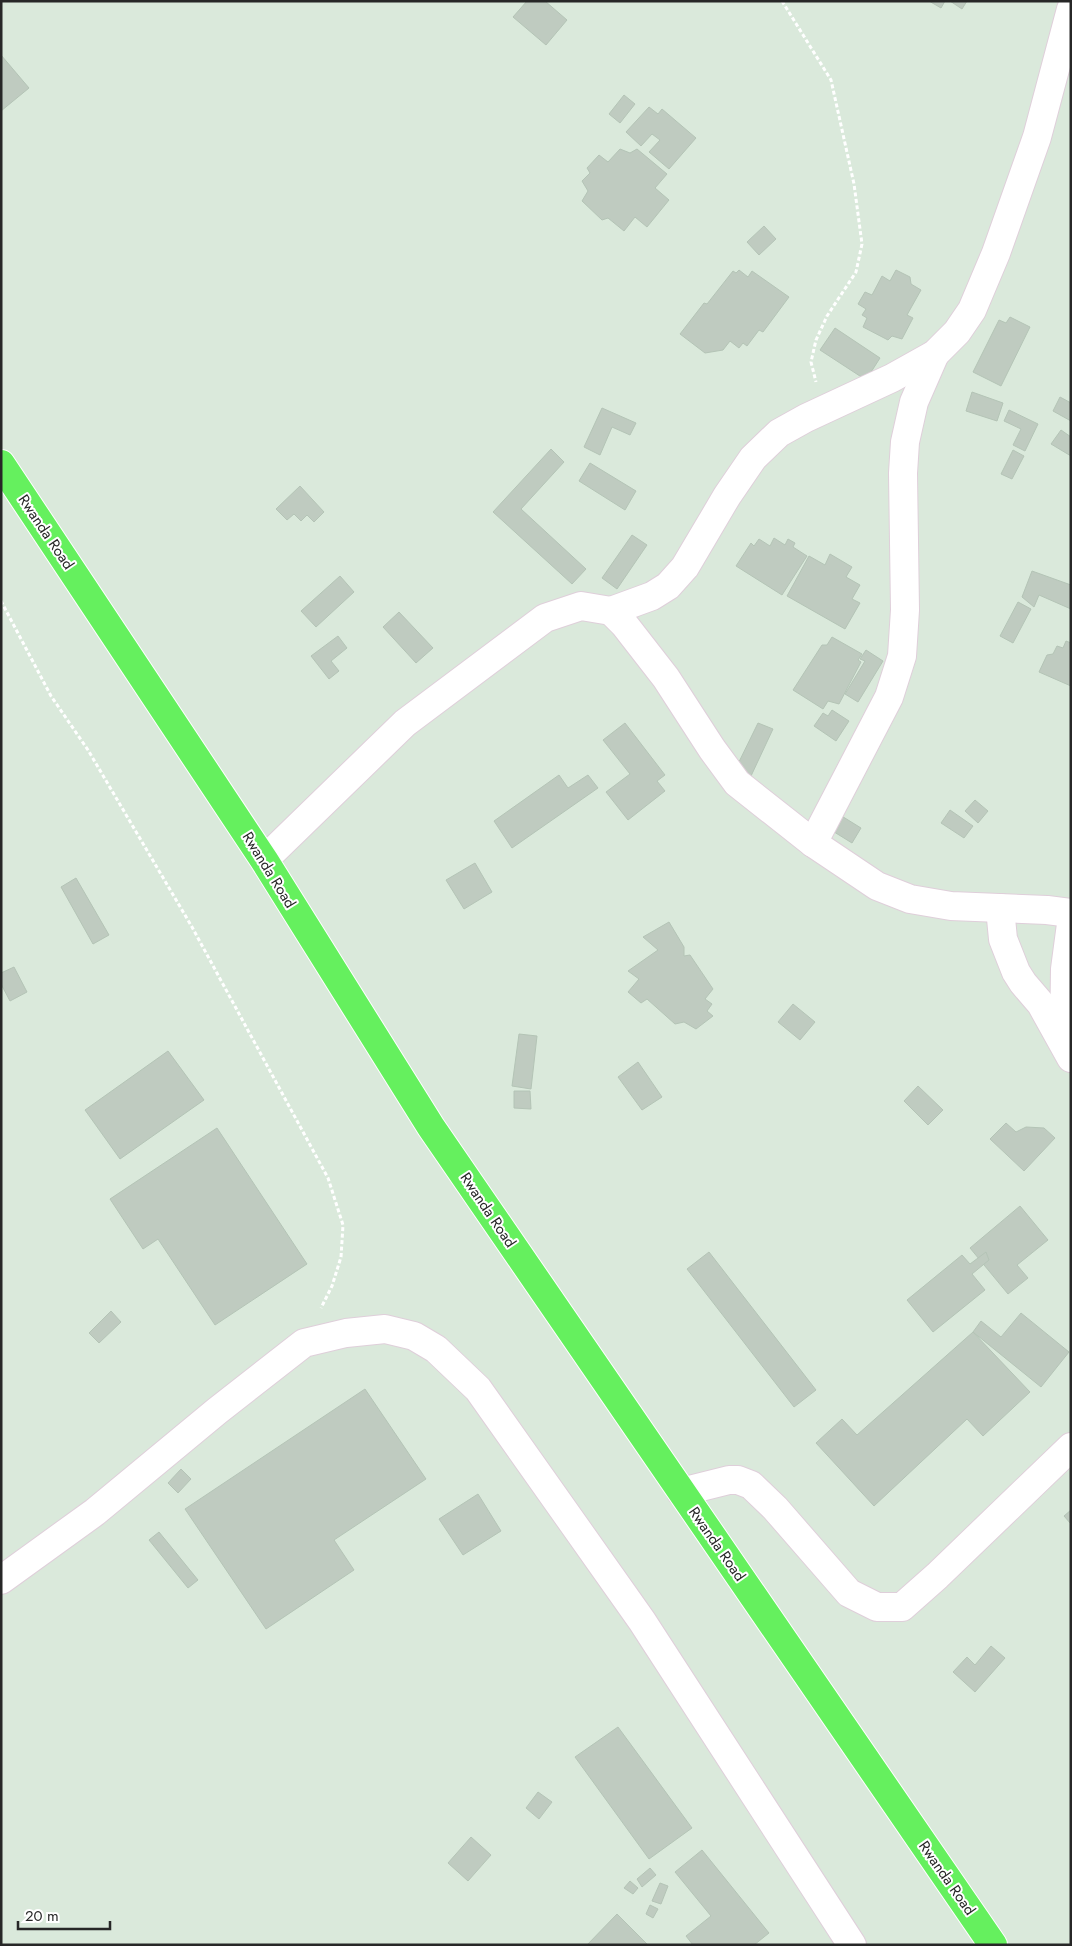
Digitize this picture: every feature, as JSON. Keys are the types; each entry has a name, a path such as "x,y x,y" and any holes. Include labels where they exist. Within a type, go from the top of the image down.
{"highway":[{"name":"Rwanda Road","path":"1,464 264,860 431,1127 993,1945"}],"street":[{"path":"264,860 405,723 545,618 581,606 611,611 652,596 668,586 685,567 727,496 753,458 780,433 827,408 892,378 935,354 957,332 972,310 996,253 1037,137 1071,9"},
{"path":"813,843 889,697 902,656 905,610 902,473 905,442 914,402 935,354"},
{"path":"611,611 633,635 666,678 712,749 738,783 813,843 877,886 910,899 951,906 1047,910 1071,913"},
{"path":"1000,908 1003,939 1016,972 1023,984 1042,1004 1068,1051"},
{"path":"1068,1051 1065,969 1071,924"},
{"path":"1,1580 95,1512 217,1411 304,1343 346,1333 385,1330 414,1336 436,1350 478,1390 642,1621 852,1945"},
{"path":"681,1492 729,1480 738,1480 751,1485 775,1508 849,1593 877,1607 902,1607 937,1576 1071,1447"}],"path":[{"path":"782,1 831,80 854,184 862,244 856,272 827,316 812,354 813,376 827,408"},
{"path":"1,601 51,696 88,750 192,927 328,1178 343,1225 341,1257 332,1286 304,1343"}],"building":[{"path":"527,1 545,1 567,20 546,45 513,17"},
{"path":"929,1 945,1 941,8"},
{"path":"950,1 967,1 962,9"},
{"path":"1,55 29,88 1,111"},
{"path":"624,95 635,104 620,123 609,114"},
{"path":"649,107 658,114 662,109 696,138 669,169 649,152 660,140 652,134 641,146 626,132"},
{"path":"620,149 630,153 637,149 667,174 655,188 669,200 647,227 635,217 624,231 608,218 602,220 582,201 588,191 582,181 590,173 587,168 599,155 608,162"},
{"path":"764,226 776,239 759,255 747,242"},
{"path":"739,270 748,277 752,271 789,297 763,332 759,330 747,346 743,343 739,348 730,341 723,350 705,353 680,334 704,303 707,304 733,271 736,273"},
{"path":"896,270 910,277 911,284 921,290 907,315 913,318 902,339 892,336 888,340 863,327 867,318 862,315 866,309 858,304 865,292 872,295 882,276 890,281"},
{"path":"1010,317 1030,327 1001,386 973,372 999,320 1006,323"},
{"path":"835,328 880,358 866,380 820,350"},
{"path":"972,392 1003,403 997,421 966,411"},
{"path":"1060,397 1071,403 1071,421 1053,411"},
{"path":"602,408 636,423 630,435 612,427 600,455 584,447"},
{"path":"1009,410 1038,424 1025,451 1013,445 1021,429 1004,421"},
{"path":"1061,430 1071,437 1071,456 1051,444"},
{"path":"551,449 564,462 521,509 586,569 572,584 493,512"},
{"path":"1013,450 1024,456 1012,479 1001,474"},
{"path":"590,463 636,491 625,510 579,481"},
{"path":"300,486 324,512 314,522 307,515 301,521 294,514 287,520 276,509"},
{"path":"632,535 647,545 617,589 602,578"},
{"path":"774,538 785,545 788,539 795,543 793,547 807,556 782,595 736,566 751,543 754,546 759,539 770,546"},
{"path":"830,554 852,567 846,577 860,585 852,599 860,603 845,629 787,596 809,556 825,565"},
{"path":"1032,571 1071,585 1071,609 1039,595 1034,607 1022,597"},
{"path":"340,576 354,592 316,627 301,611"},
{"path":"1018,602 1031,609 1013,643 1000,636"},
{"path":"399,612 433,648 416,663 383,627"},
{"path":"338,636 347,648 331,661 339,671 329,679 311,656"},
{"path":"832,637 862,654 858,660 861,662 839,704 828,701 823,709 793,690 822,645 827,645"},
{"path":"1066,641 1071,643 1071,686 1039,672 1047,655 1053,654 1057,646 1063,648"},
{"path":"866,650 883,661 858,702 845,694 865,661 860,659"},
{"path":"832,710 849,721 836,741 814,726 823,713 828,716"},
{"path":"625,723 665,775 657,781 665,791 628,820 606,792 630,774 603,740"},
{"path":"758,723 773,729 751,776 736,768"},
{"path":"559,775 568,788 588,775 598,788 512,848 494,821"},
{"path":"975,800 988,811 978,823 965,811"},
{"path":"950,810 973,826 964,838 941,823"},
{"path":"840,815 861,828 852,843 831,830"},
{"path":"475,863 492,892 464,909 446,880"},
{"path":"76,878 109,935 93,944 61,887"},
{"path":"669,922 684,947 684,956 690,955 713,989 705,999 712,1004 707,1011 713,1016 696,1029 684,1022 675,1024 647,999 641,1003 628,992 639,979 628,971 658,950 643,937"},
{"path":"14,967 27,992 10,1001 1,984 1,973"},
{"path":"793,1004 815,1022 800,1040 778,1022"},
{"path":"519,1034 537,1036 531,1089 512,1086"},
{"path":"168,1051 204,1100 120,1159 85,1110"},
{"path":"638,1062 662,1097 642,1110 618,1077"},
{"path":"918,1086 943,1110 928,1125 904,1101"},
{"path":"514,1091 530,1091 531,1109 514,1108"},
{"path":"1006,1123 1016,1132 1026,1127 1044,1128 1055,1138 1024,1171 990,1139"},
{"path":"217,1128 307,1264 215,1325 158,1239 143,1249 110,1199"},
{"path":"1020,1206 1048,1240 1017,1265 1028,1278 1008,1294 970,1248"},
{"path":"709,1252 816,1390 794,1407 687,1269"},
{"path":"986,1252 989,1260 972,1274 985,1290 933,1332 907,1300 962,1255 970,1264"},
{"path":"111,1311 121,1322 99,1343 89,1333"},
{"path":"1021,1313 1069,1352 1041,1387 973,1332 981,1321 1001,1337"},
{"path":"973,1332 1030,1392 983,1436 967,1419 874,1506 816,1443 842,1419 857,1435"},
{"path":"365,1389 426,1479 334,1540 354,1570 266,1629 185,1509"},
{"path":"181,1469 191,1479 178,1493 168,1483"},
{"path":"478,1494 501,1531 463,1555 439,1519"},
{"path":"1071,1510 1071,1524 1064,1516"},
{"path":"159,1532 198,1580 188,1588 149,1540"},
{"path":"991,1646 1005,1658 975,1692 953,1672 967,1657 975,1665"},
{"path":"618,1727 692,1828 649,1859 575,1757"},
{"path":"538,1792 552,1802 539,1819 526,1808"},
{"path":"471,1837 491,1855 468,1881 448,1863"},
{"path":"702,1850 769,1933 754,1945 693,1945 686,1936 711,1916 675,1872"},
{"path":"650,1868 656,1875 642,1887 637,1879"},
{"path":"630,1881 638,1888 633,1894 624,1888"},
{"path":"660,1883 668,1886 661,1904 652,1901"},
{"path":"650,1905 658,1909 653,1918 646,1914"},
{"path":"617,1914 648,1945 587,1945"}]}
